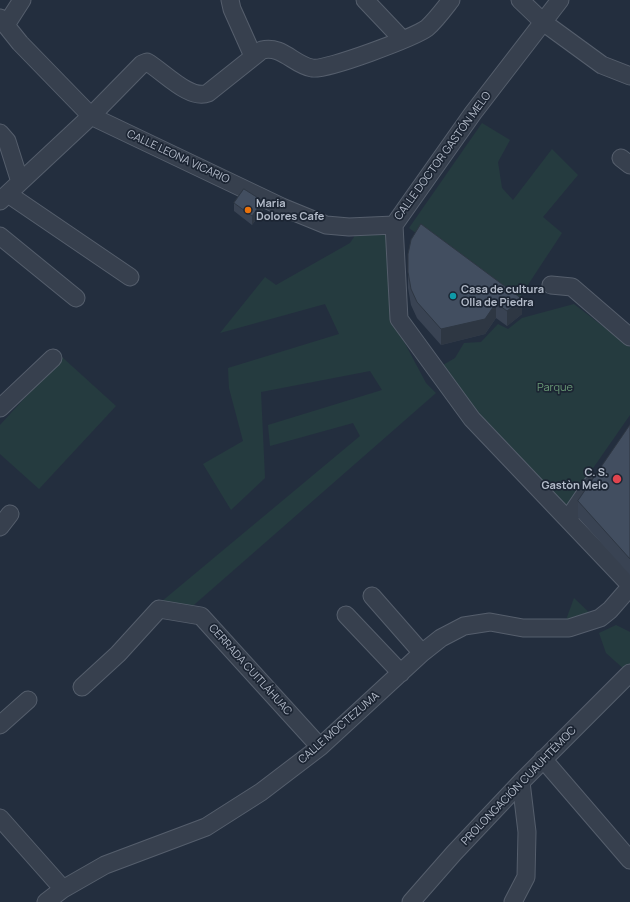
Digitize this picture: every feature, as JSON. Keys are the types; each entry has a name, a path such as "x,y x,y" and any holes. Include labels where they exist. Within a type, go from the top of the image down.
{"street":[{"path":"3,22 22,0"},
{"path":"230,0 232,9 254,56"},
{"path":"366,0 402,39"},
{"path":"130,277 4,198 91,116 142,64 147,62 174,82 196,94 202,95 208,93 262,50 270,48 280,51 304,67 316,69 364,56 427,28 451,0"},
{"path":"520,0 543,22 602,65 630,76"},
{"name":"CALLE DOCTOR GASTÓN MELO","path":"560,0 473,113 394,225 399,318 472,419 630,586"},
{"name":"CALLE LEONA VICARIO","path":"3,22 91,116 282,207 326,225 349,228 394,225"},
{"path":"0,133 7,140 20,182"},
{"path":"0,236 76,298"},
{"path":"551,285 572,287 630,337"},
{"path":"0,408 53,358"},
{"path":"568,519 599,473"},
{"name":"CALLE MOCTEZUMA","path":"46,902 63,889 105,866 206,827 261,792 320,747 422,653 441,638 464,626 490,622 523,628 569,628 600,618 610,610 630,586"},
{"path":"372,596 422,653"},
{"name":"CERRADA CUITLÁHUAC","path":"82,687 118,654 158,609 201,616 320,747"},
{"path":"346,615 401,673"},
{"name":"PROLONGACIÓN CUAUHTÉMOC","path":"412,902 454,853 543,759 626,684"},
{"path":"0,725 28,700"},
{"path":"543,759 630,860"},
{"path":"513,902 526,877 527,832 521,782"},
{"path":"0,818 63,889"}],"green space":[{"path":"482,123 510,140 498,162 502,188 513,200 552,149 578,175 543,217 562,233 514,306 409,228"},
{"path":"360,228 390,232 393,321 426,383 436,393 179,618 161,602 360,436 353,423 270,446 268,425 382,390 370,371 261,392 265,478 231,510 203,464 243,441 229,388 228,368 339,334 325,304 220,333 265,277 276,285 350,243"},
{"name":"Parque","path":"574,304 630,347 630,415 566,507 477,414 443,365 455,358 464,343 481,342 498,324 508,329 522,318"},
{"path":"62,357 116,406 39,489 0,454 0,425"},
{"path":"574,598 595,618 572,630 566,620"},
{"path":"616,625 630,632 630,665 625,670 606,653 599,633"}],"building":[{"path":"244,189 263,201 252,216 234,203"},
{"name":"Casa de cultura Olla de Piedra","path":"421,224 522,299 507,311 496,303 485,319 441,329 417,302 411,289 408,272 408,254 411,240"},
{"name":"C. S. Gastòn Melo","path":"630,425 630,559 578,501"}],"place":[{"name":"Maria Dolores Cafe","path":"248,210"},
{"name":"Casa de cultura Olla de Piedra","path":"453,296"},
{"name":"C. S. Gastòn Melo","path":"617,479"}]}
